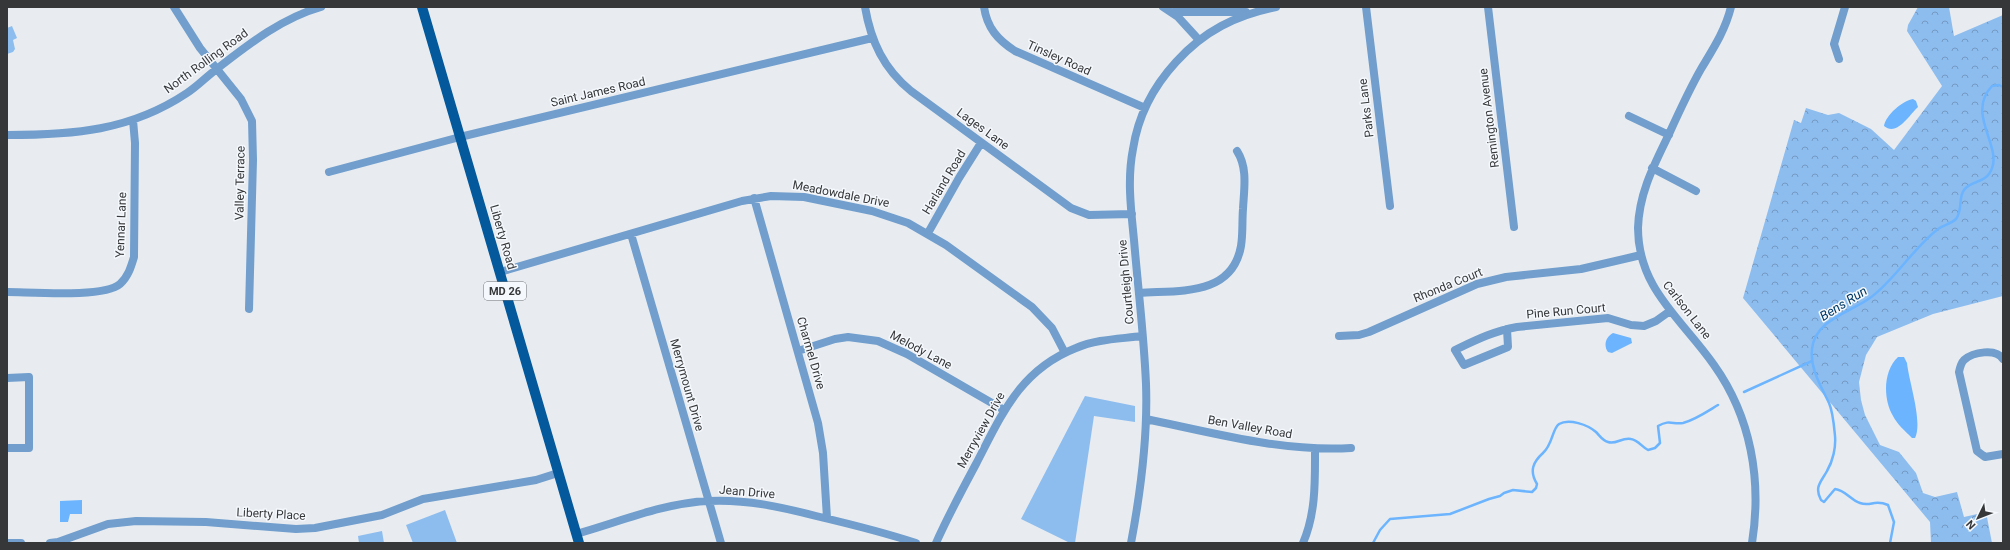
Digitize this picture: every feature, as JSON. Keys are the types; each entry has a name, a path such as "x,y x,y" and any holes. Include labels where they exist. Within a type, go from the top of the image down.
{"main road":[{"name":"Liberty Road","path":"422,7 577,539"}],"street":[{"name":"Valley Terrace","path":"174,7 187,30 241,99 252,121 253,160 249,309"},
{"name":"North Rolling Road","path":"7,135 63,134 91,131 133,120 159,109 188,92 272,29 295,17 321,7"},
{"name":"Lages Lane","path":"865,7 872,38 883,61 902,84 1079,212 1098,216 1132,214"},
{"name":"Tinsley Road","path":"984,7 986,19 996,37 1015,52 1145,108"},
{"path":"1162,7 1173,12 1185,22 1199,40"},
{"path":"1173,12 1251,12 1276,7"},
{"name":"Parks Lane","path":"1366,7 1390,206"},
{"name":"Remington Avenue","path":"1488,7 1514,227"},
{"name":"Carlson Lane","path":"1731,7 1722,35 1691,88 1652,168 1644,189 1639,209 1638,230 1641,255 1653,286 1670,311 1714,365 1729,389 1744,424 1752,450 1755,474 1756,499 1752,543"},
{"path":"1839,59 1834,44 1845,7"},
{"name":"Courtleigh Drive","path":"1131,543 1140,496 1146,420 1142,336 1132,214 1131,165 1133,147 1145,108 1162,79 1179,58 1199,40 1225,24 1251,12"},
{"name":"Saint James Road","path":"329,172 460,137 872,38"},
{"path":"1629,116 1669,135"},
{"name":"Yennar Lane","path":"7,292 105,291 120,284 131,268 134,257 135,144 133,120"},
{"name":"Harland Road","path":"928,233 959,178 982,143"},
{"path":"1139,293 1206,288 1224,278 1232,268 1241,246 1245,178 1245,169 1237,150"},
{"path":"1652,168 1696,191"},
{"name":"Meadowdale Drive","path":"500,272 754,198 787,195 804,197 888,215 928,233 1032,307 1052,328 1065,353"},
{"name":"Charmel Drive","path":"754,198 798,351 821,439 827,518"},
{"name":"Merrymount Drive","path":"631,234 721,543"},
{"name":"Rhonda Court","path":"1339,336 1359,335 1370,332 1463,290 1491,280 1581,269 1641,255"},
{"name":"Pine Run Court","path":"1507,329 1508,347 1464,365 1455,350 1491,333 1507,329 1608,318 1631,325 1644,326 1656,321 1670,311"},
{"name":"Merryview Drive","path":"936,543 1004,410 1023,385 1036,372 1065,353 1088,344 1142,336"},
{"name":"Melody Lane","path":"798,351 835,339 848,337 878,340 902,351 1004,410"},
{"path":"2003,358 1996,353 1989,352 1968,357 1960,365 1958,372 1977,451 1985,457 2003,454"},
{"path":"7,378 29,378 28,448 7,448"},
{"name":"Ben Valley Road","path":"1146,420 1268,444 1315,449 1351,448"},
{"path":"1303,543 1311,520 1313,505 1315,449"},
{"name":"Liberty Place","path":"50,543 58,542 108,524 136,521 206,522 296,529 315,528 382,515 423,499 536,480 558,473"},
{"name":"Jean Drive","path":"577,539 655,511 708,501 759,503 827,518 916,543"},
{"path":"7,543 21,543"}],"green space":[{"path":"1918,7 1949,7 1954,36 2003,15 2003,296 1933,314 1877,337 1866,355 1859,382 1861,400 1865,415 1880,445 1899,452 1916,473 1923,493 1935,497 1957,492 1964,517 1986,512 1992,543 1931,543 1930,522 1743,298 1794,120 1801,123 1806,108 1828,115 1839,113 1871,129 1894,150 1942,86 1907,31 1908,25"},
{"path":"12,26 17,38 13,40 15,49 13,52 7,54 7,28"},
{"path":"1085,396 1135,406 1135,422 1094,416 1075,543 1070,543 1021,519"},
{"path":"445,510 457,543 413,543 406,525"},
{"path":"382,531 384,543 359,543 358,536"}],"shaded area":[{"path":"1913,99 1916,101 1918,107 1903,123 1894,129 1889,129 1884,126 1888,117 1895,109"},
{"path":"1613,333 1631,338 1632,343 1612,353 1608,352 1606,349 1606,341"},
{"path":"1898,357 1904,357 1907,363 1917,412 1917,431 1915,438 1912,438 1897,422 1887,402 1887,377 1889,370"},
{"path":"82,500 82,514 70,514 68,522 60,522 60,501"}],"waterway":[{"name":"Bens Run","path":"1890,543 1894,522 1888,505 1883,503 1860,503 1842,491 1835,489 1824,502 1821,500 1819,495 1819,485 1834,454 1835,436 1830,407 1814,370 1812,356 1814,339 1819,331 1834,318 1862,303 1879,291 1920,245 1940,228 1956,219 1964,190 1970,185 1986,177 1989,174 1993,164 1993,154 1983,120 1982,109 1985,97 1992,86 1999,85 2003,87"},
{"path":"1744,392 1812,361"},
{"path":"1373,543 1380,530 1390,519 1450,514 1513,490 1532,492 1536,488 1537,484 1533,475 1533,467 1549,445 1555,429 1563,422 1578,423 1593,429 1603,439 1611,443 1628,439 1638,442 1648,450 1655,448 1660,443 1658,426 1666,423 1688,422 1718,405"}]}
